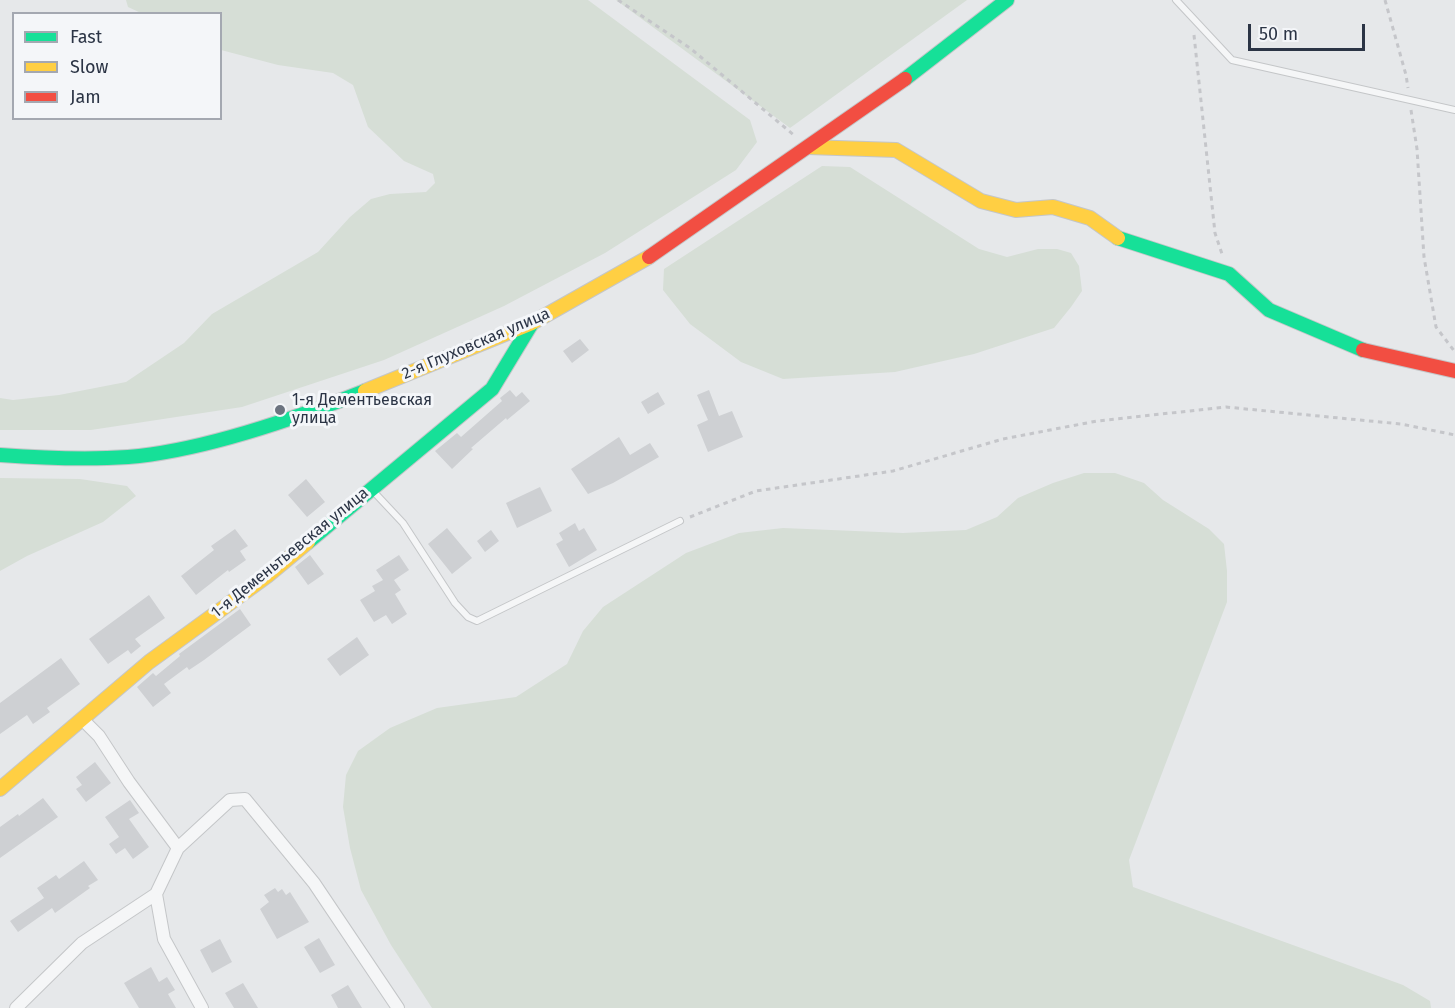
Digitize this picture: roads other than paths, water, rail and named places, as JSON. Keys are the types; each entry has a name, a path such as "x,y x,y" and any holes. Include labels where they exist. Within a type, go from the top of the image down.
{"main road":[{"name":"2-я Глуховская улица","path":"0,455 46,458 128,457 182,449 260,428 332,404 532,323 640,263 899,84 1007,0"},
{"path":"808,147 896,150 981,201 1016,210 1053,207 1090,218 1121,240 1229,274 1269,310 1368,351 1455,371"},
{"name":"1-я Деменьтьевская улица","path":"0,789 149,662 267,576 492,389 532,323"}],"street":[{"path":"83,720 99,736 129,782 178,848"},
{"path":"16,1008 82,943 156,894 178,848 230,800 246,799 314,883 398,1008"},
{"path":"156,894 164,939 202,1008"}],"lane":[{"path":"1176,0 1232,60 1455,110"},
{"path":"371,488 403,523 456,603 468,617 477,621 680,520"}],"place":[{"name":"1-я Дементьевская улица","path":"280,410"}]}
